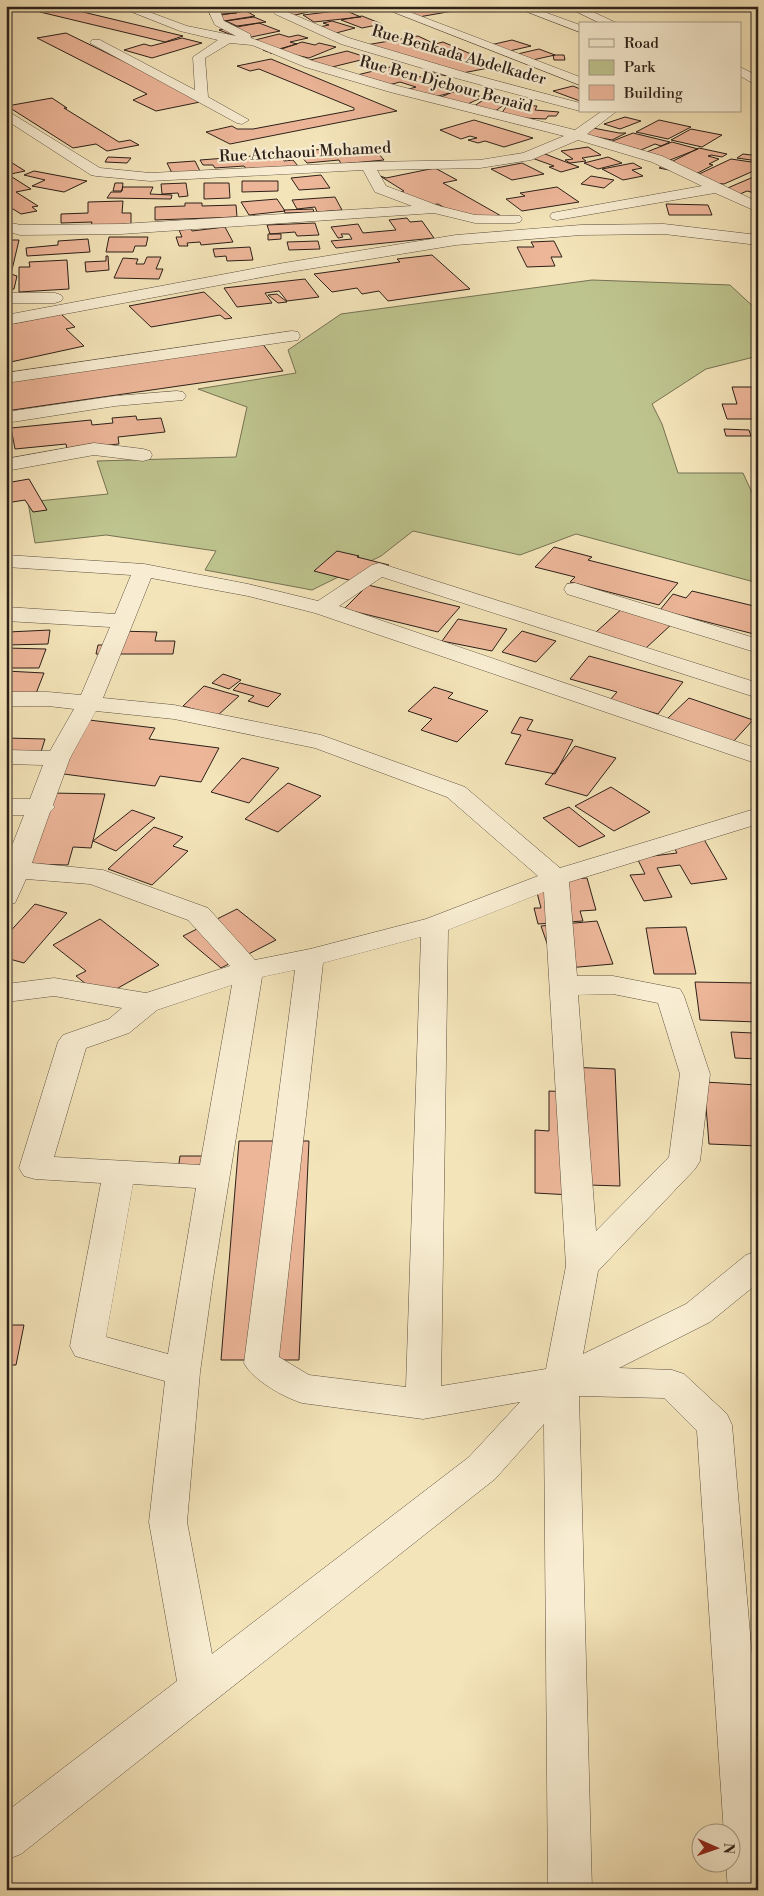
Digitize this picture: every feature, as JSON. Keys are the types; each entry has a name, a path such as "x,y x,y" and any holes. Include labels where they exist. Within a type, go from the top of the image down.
{"street":[{"name":"Rue Ben Djebour Benaïd","path":"122,6 184,29 228,39 254,42 309,64 394,89 577,135 658,159 716,188 755,215"},
{"path":"212,6 219,23 254,42"},
{"name":"Rue Benkada Abdelkader","path":"281,6 280,12 345,41 462,76 579,108"},
{"path":"382,6 579,81"},
{"path":"517,6 579,30"},
{"path":"570,6 608,22"},
{"path":"202,99 199,57 228,39"},
{"path":"96,43 242,120"},
{"path":"742,72 758,82"},
{"name":"Rue Atchaoui Mohamed","path":"6,114 96,172 150,177 368,166 480,164 526,157 577,135 604,112"},
{"path":"368,166 380,189 434,209 475,219 525,218"},
{"path":"545,218 716,188"},
{"path":"6,226 20,230 121,229 434,209"},
{"path":"6,320 284,268 456,240 581,230 664,229 730,221"},
{"path":"664,229 758,240"},
{"path":"6,298 35,300 144,293"},
{"path":"6,378 292,336"},
{"path":"6,418 116,401 177,396"},
{"path":"6,465 94,449 143,456"},
{"path":"6,561 144,570 248,590 322,608 757,756"},
{"path":"322,608 379,569 758,691"},
{"path":"6,897 12,869 42,807 58,758 89,703 144,570"},
{"path":"574,590 758,646"},
{"path":"6,614 124,621"},
{"path":"6,698 48,698 174,712 321,742 456,792 556,878 582,1266 561,1381 570,1890"},
{"path":"6,757 58,758"},
{"path":"6,806 42,807"},
{"path":"213,1177 35,1168 73,1042 119,1026 147,1003 250,970 310,958 435,925 556,878 758,816"},
{"path":"12,869 94,876 198,914 250,970"},
{"path":"423,1404 435,925"},
{"path":"310,958 261,1363 302,1389 423,1404 561,1381 672,1384 714,1425 750,1890"},
{"path":"198,1689 168,1522 183,1372 213,1177 250,970"},
{"path":"563,986 613,985 670,996 696,1074 684,1162 582,1266"},
{"path":"6,993 54,987 147,1003"},
{"path":"119,1173 88,1346 183,1372"},
{"path":"6,1839 482,1468 561,1381 698,1313 758,1264"}],"green space":[{"path":"592,280 730,285 758,311 758,356 706,369 652,404 662,424 678,473 743,473 758,506 758,583 576,534 520,555 413,531 381,556 312,590 205,570 216,551 106,535 35,543 28,502 108,494 97,461 236,457 247,407 198,389 296,373 288,350 341,314"}],"building":[{"path":"58,6 183,36 165,42 40,12"},
{"path":"207,6 245,6 246,9 236,10 237,13 210,15"},
{"path":"298,6 308,12 287,17 271,8"},
{"path":"413,6 466,6 470,8 413,18 393,10"},
{"path":"344,10 361,17 314,22 303,15"},
{"path":"246,11 255,16 224,21 215,16"},
{"path":"362,16 382,24 362,28 341,20"},
{"path":"254,17 266,22 237,26 226,21"},
{"path":"332,21 355,28 336,33 319,27 329,25 323,23"},
{"path":"259,23 280,31 242,39 219,30 233,27 230,24 237,27"},
{"path":"66,33 205,101 156,111 133,100 147,94 37,38"},
{"path":"279,34 289,37 298,35 308,38 290,42 297,44 268,52 263,50 272,48 251,41"},
{"path":"418,36 435,44 443,42 499,66 447,76 437,74 366,45"},
{"path":"182,38 202,43 152,58 124,50 144,44 151,46"},
{"path":"512,40 531,46 505,52 486,46"},
{"path":"302,42 336,47 309,58 282,52 277,54 270,53"},
{"path":"539,49 555,55 528,61 513,55"},
{"path":"347,51 369,58 328,68 306,61"},
{"path":"553,55 564,55 565,60 554,60"},
{"path":"271,59 397,111 230,144 206,132 232,126 237,129 253,129 354,110 354,108 259,69 250,71 237,66"},
{"path":"390,67 461,90 427,99 402,91 416,87 400,82 381,87 357,75"},
{"path":"573,86 579,89 579,101 553,91"},
{"path":"455,91 483,97 461,107 432,101"},
{"path":"52,98 67,108 64,108 119,142 130,140 139,145 107,151 96,144 73,148 7,106"},
{"path":"485,99 508,102 491,114 471,108"},
{"path":"508,104 537,106 535,110 559,112 556,116 548,116 546,119 499,117"},
{"path":"625,117 641,121 620,129 604,124"},
{"path":"474,120 533,138 504,147 485,141 478,143 468,140 477,138 470,136 461,139 440,130"},
{"path":"659,120 691,127 668,139 636,132"},
{"path":"593,128 626,133 612,140 581,134"},
{"path":"691,129 722,135 702,147 671,140"},
{"path":"633,133 670,142 661,146 655,144 641,150 610,142"},
{"path":"672,142 698,149 665,162 639,155"},
{"path":"371,145 384,160 341,164 339,160 307,163 300,155 285,156 287,160 285,160 280,153"},
{"path":"588,147 601,155 582,158 586,161 570,163 565,160 573,159 561,151"},
{"path":"699,148 727,154 722,157 708,156 719,159 709,164 713,165 694,175 659,168"},
{"path":"758,150 758,161 737,158 743,154 751,155"},
{"path":"279,154 284,161 293,160 298,166 247,170 244,166 215,168 213,165 203,165 200,160"},
{"path":"545,154 579,167 561,172 549,167 554,166 532,158"},
{"path":"108,157 131,158 127,163 105,162"},
{"path":"608,157 622,163 598,169 584,163"},
{"path":"6,159 25,171 6,175"},
{"path":"731,159 758,163 758,169 724,184 712,183 697,175"},
{"path":"195,161 200,171 172,173 167,163"},
{"path":"522,163 544,174 512,180 491,169"},
{"path":"633,163 642,168 632,170 643,176 623,180 602,169"},
{"path":"435,168 457,180 443,183 503,217 462,218 438,204 424,206 399,192 404,191 380,176 386,178"},
{"path":"34,171 87,181 64,192 32,186 45,180 24,175"},
{"path":"321,175 330,188 299,190 291,178"},
{"path":"758,175 758,192 747,191 740,194 723,190"},
{"path":"591,176 614,180 604,188 581,184"},
{"path":"12,177 31,189 16,192 38,206 32,207 37,211 21,214 13,209 6,210 6,178"},
{"path":"242,181 278,181 278,191 242,192"},
{"path":"115,183 123,183 122,191 113,191"},
{"path":"186,183 188,196 179,197 178,193 162,194 161,184"},
{"path":"204,183 229,183 230,198 204,199"},
{"path":"123,187 153,187 150,194 172,195 171,199 107,198 111,192 121,192"},
{"path":"557,187 579,202 522,211 506,199 525,196 520,193"},
{"path":"335,197 342,210 317,212 315,207 297,209 292,200"},
{"path":"277,199 285,211 249,215 241,202"},
{"path":"123,201 122,213 131,213 131,224 91,226 92,222 61,223 61,214 88,213 88,202"},
{"path":"185,203 202,203 202,206 236,205 237,217 155,220 155,207 185,206"},
{"path":"666,204 708,205 712,215 669,215"},
{"path":"313,209 314,212 285,213 284,210"},
{"path":"407,218 410,222 422,221 434,238 336,248 331,241 352,239 349,234 341,234 343,237 338,238 331,227 358,224 363,233 396,230 389,220"},
{"path":"315,223 319,235 297,236 295,232 270,234 267,225"},
{"path":"225,227 233,242 201,245 200,242 187,243 188,246 179,246 176,237 182,237 179,230 191,229 192,231"},
{"path":"268,234 281,234 281,239 268,240"},
{"path":"109,237 148,237 146,246 135,246 133,252 106,252"},
{"path":"88,239 90,252 27,256 26,248 58,245 58,241"},
{"path":"6,240 19,240 11,274 17,276 14,289 6,290"},
{"path":"318,241 320,249 289,250 287,242"},
{"path":"554,241 562,257 551,257 555,266 527,267 517,247 534,247 531,242"},
{"path":"250,247 253,260 227,261 226,256 215,257 213,249"},
{"path":"432,255 470,289 388,301 379,291 362,294 357,288 332,292 314,274 400,262 397,259"},
{"path":"106,256 108,256 109,270 86,272 85,262 106,261"},
{"path":"147,257 161,257 156,269 163,269 159,279 114,278 123,258 138,259 136,264 144,264"},
{"path":"67,260 69,289 19,292 19,267 30,267 29,262"},
{"path":"305,279 319,297 287,301 279,291 265,293 272,303 237,307 224,288"},
{"path":"204,292 232,318 225,319 220,315 151,327 129,306"},
{"path":"277,294 287,302 278,303 268,295"},
{"path":"61,314 75,327 66,329 84,346 6,363 6,325"},
{"path":"262,343 283,371 6,411 6,379"},
{"path":"732,387 758,387 758,419 727,419 722,404 737,404"},
{"path":"136,416 137,420 161,418 165,432 118,437 119,444 67,449 66,444 15,449 11,428 91,420 92,425 113,423 112,418"},
{"path":"724,429 749,430 751,436 726,436"},
{"path":"29,479 47,510 33,512 25,500 6,503 6,483"},
{"path":"554,547 592,557 588,560 678,583 659,605 570,582 575,577 535,567"},
{"path":"337,551 389,565 368,585 314,571"},
{"path":"368,585 460,607 438,632 344,609"},
{"path":"692,591 758,607 758,631 754,634 660,610 673,594 686,598"},
{"path":"624,607 673,623 646,648 596,632"},
{"path":"458,619 507,629 492,651 442,641"},
{"path":"50,630 48,644 6,645 8,632"},
{"path":"116,631 157,632 155,641 175,641 173,654 96,654 98,645 113,645"},
{"path":"522,631 556,641 536,662 502,652"},
{"path":"6,648 46,649 39,668 6,668"},
{"path":"589,656 683,682 658,714 610,700 617,692 570,679"},
{"path":"6,671 44,673 35,696 6,695"},
{"path":"223,674 241,680 229,689 212,683"},
{"path":"240,683 281,694 268,707 248,701 254,696 233,690"},
{"path":"204,686 239,696 217,716 183,706"},
{"path":"434,687 453,693 448,698 488,711 457,742 421,730 432,719 408,711"},
{"path":"689,698 753,720 733,742 667,719"},
{"path":"520,717 533,720 527,730 573,740 555,774 505,764 521,735 511,733"},
{"path":"89,720 155,728 149,739 219,748 201,782 160,776 155,786 56,773"},
{"path":"6,738 45,739 41,752 6,752"},
{"path":"575,746 616,758 587,796 545,784"},
{"path":"242,758 279,768 249,803 211,792"},
{"path":"288,783 321,796 278,832 245,819"},
{"path":"611,787 650,812 614,831 575,806"},
{"path":"51,793 105,794 91,848 73,847 68,865 30,864"},
{"path":"569,807 605,836 579,847 543,818"},
{"path":"132,810 155,818 116,851 93,841"},
{"path":"154,827 183,837 173,846 188,851 152,885 108,869"},
{"path":"702,836 727,879 691,884 680,865 657,868 672,897 644,901 630,875 645,874 637,858 677,853 670,840"},
{"path":"587,878 596,910 580,911 583,921 538,924 534,908 541,908 534,881"},
{"path":"35,904 67,913 24,963 6,958 6,936"},
{"path":"237,909 276,940 221,968 183,936"},
{"path":"100,919 159,965 102,997 76,976 86,971 53,945"},
{"path":"597,921 613,964 556,969 541,926"},
{"path":"686,927 696,974 654,974 646,928"},
{"path":"695,982 753,983 758,1022 700,1020"},
{"path":"731,1032 753,1033 758,1059 735,1058"},
{"path":"568,1067 615,1069 620,1186 589,1185 589,1196 535,1193 535,1130 549,1131 549,1091 568,1092"},
{"path":"704,1082 758,1085 758,1146 709,1144"},
{"path":"239,1141 309,1141 299,1360 221,1360"},
{"path":"180,1156 218,1156 176,1185"},
{"path":"6,1325 24,1325 16,1365 6,1365"}]}
